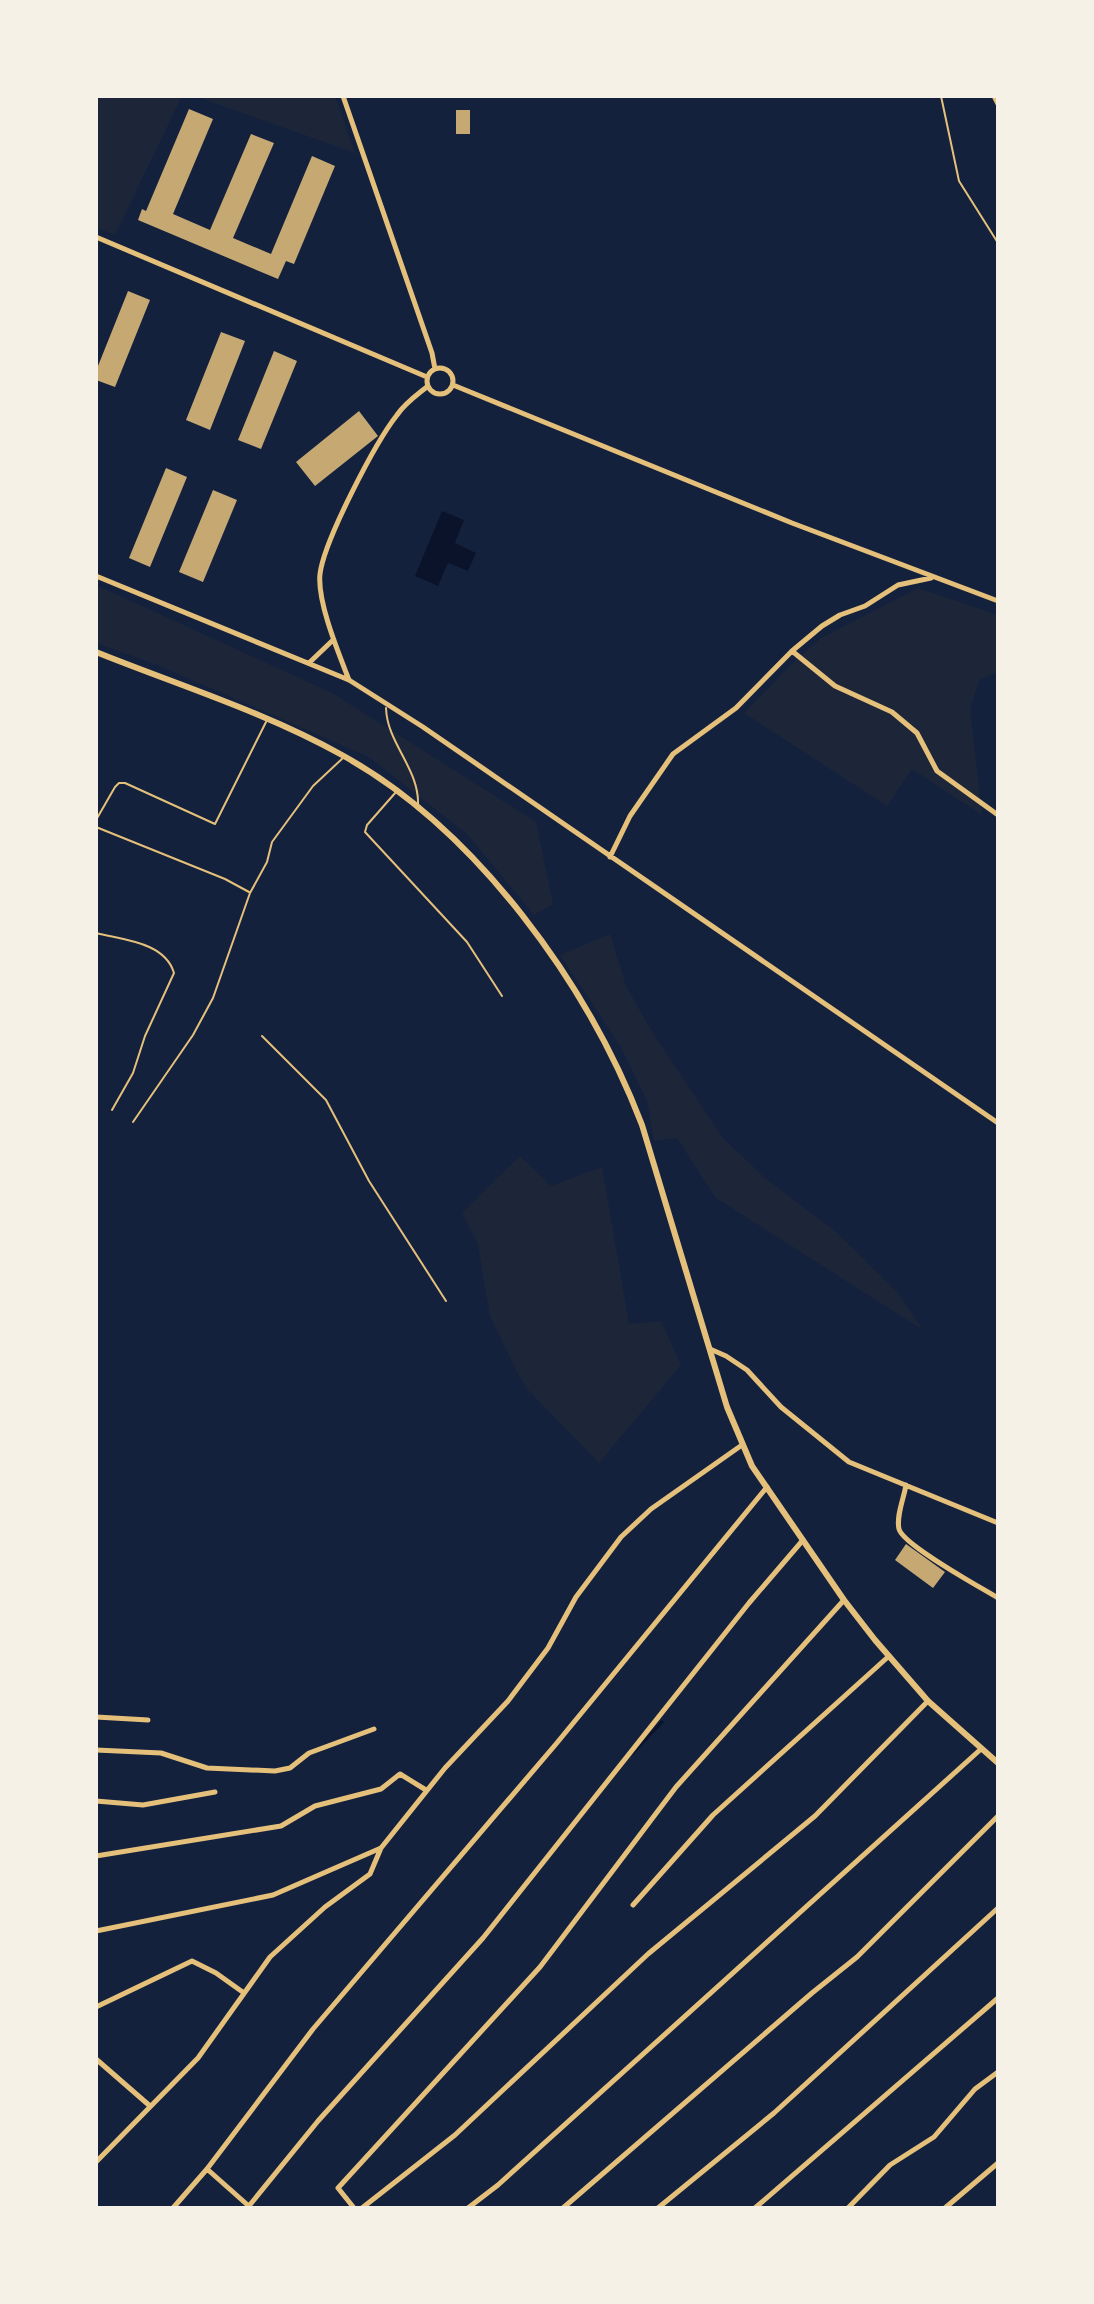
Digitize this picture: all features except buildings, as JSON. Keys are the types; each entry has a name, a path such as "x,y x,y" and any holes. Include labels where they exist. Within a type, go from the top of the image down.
{"street":[{"path":"343,96 435,369"},
{"path":"994,96 998,104"},
{"path":"96,237 427,377"},
{"path":"427,377 435,369"},
{"path":"435,369 448,371 453,385"},
{"path":"427,377 428,386 434,392 442,394 453,385"},
{"path":"453,385 932,578 998,601"},
{"path":"349,680 333,640 320,573 331,538 362,475 397,415 428,386"},
{"path":"96,576 349,680 998,1123"},
{"path":"610,857 630,816 673,754 736,708 792,651 840,615 865,606 898,585 932,578"},
{"path":"309,663 333,640"},
{"path":"792,651 835,686 892,712 917,733 937,771 998,815"},
{"path":"96,652 267,720 345,756 418,807 472,858 510,902 556,962 594,1020 624,1080 642,1125 709,1348 752,1466 844,1600 889,1656 928,1701 998,1763"},
{"path":"709,1348 747,1370 781,1407 849,1462 998,1523"},
{"path":"96,2162 198,2058 284,1942 370,1874 381,1848 426,1790 508,1701 548,1648 576,1597 621,1537 651,1509 742,1445"},
{"path":"906,1485 898,1525 902,1536 998,1598"},
{"path":"173,2208 207,2169 313,2029 556,1744 767,1487"},
{"path":"207,2169 250,2207 318,2121 483,1938 749,1603 804,1539"},
{"path":"354,2208 338,2188 540,1967 676,1787 844,1600"},
{"path":"633,1905 713,1815 889,1656"},
{"path":"362,2208 455,2135 648,1954 815,1816 928,1701"},
{"path":"96,1717 148,1720"},
{"path":"96,1750 161,1753 207,1768 275,1771 290,1768 309,1753 374,1729"},
{"path":"468,2208 498,2185 981,1749"},
{"path":"96,1856 281,1826 315,1806 381,1789 400,1774 426,1790"},
{"path":"96,1801 143,1805 215,1792"},
{"path":"563,2208 799,2003 857,1957 998,1816"},
{"path":"96,1931 273,1895 381,1848"},
{"path":"658,2208 774,2113 998,1908"},
{"path":"96,2007 192,1961 244,1993"},
{"path":"755,2208 998,1998"},
{"path":"96,2059 150,2106"},
{"path":"848,2208 890,2165 934,2137 975,2089 998,2072"},
{"path":"945,2208 998,2163"}],"lane":[{"path":"941,96 959,181 998,243"},
{"path":"386,703 389,728 415,776 418,807"},
{"path":"96,820 119,783 125,783 215,824 267,720"},
{"path":"133,1122 193,1035 213,998 250,893 267,862 272,842 313,786 345,756"},
{"path":"397,791 367,825 365,832 467,942 502,996"},
{"path":"96,827 225,879 250,893"},
{"path":"96,933 157,949 174,973 145,1036 133,1073 112,1110"},
{"path":"262,1036 326,1100 369,1181 446,1301"}],"shaded area":[{"path":"96,96 182,96 115,235 96,227"},
{"path":"195,96 335,96 355,153"},
{"path":"442,511 464,520 455,543 476,553 468,571 448,563 438,586 415,576"},
{"path":"96,585 332,693 536,822 553,904 534,915 467,834 369,757 160,666 96,643"},
{"path":"918,588 998,615 998,672 980,679 970,708 982,815 912,769 887,806 744,713 821,638"},
{"path":"610,934 626,986 654,1035 722,1137 764,1177 836,1232 898,1293 923,1330 716,1198 677,1138 654,1141 647,1101 621,1047 560,955"},
{"path":"520,1156 551,1186 602,1167 629,1324 661,1321 681,1365 599,1463 527,1389 517,1372 490,1316 478,1244 462,1213"}],"waterway":[{"path":"633,1753 662,1722"}]}
